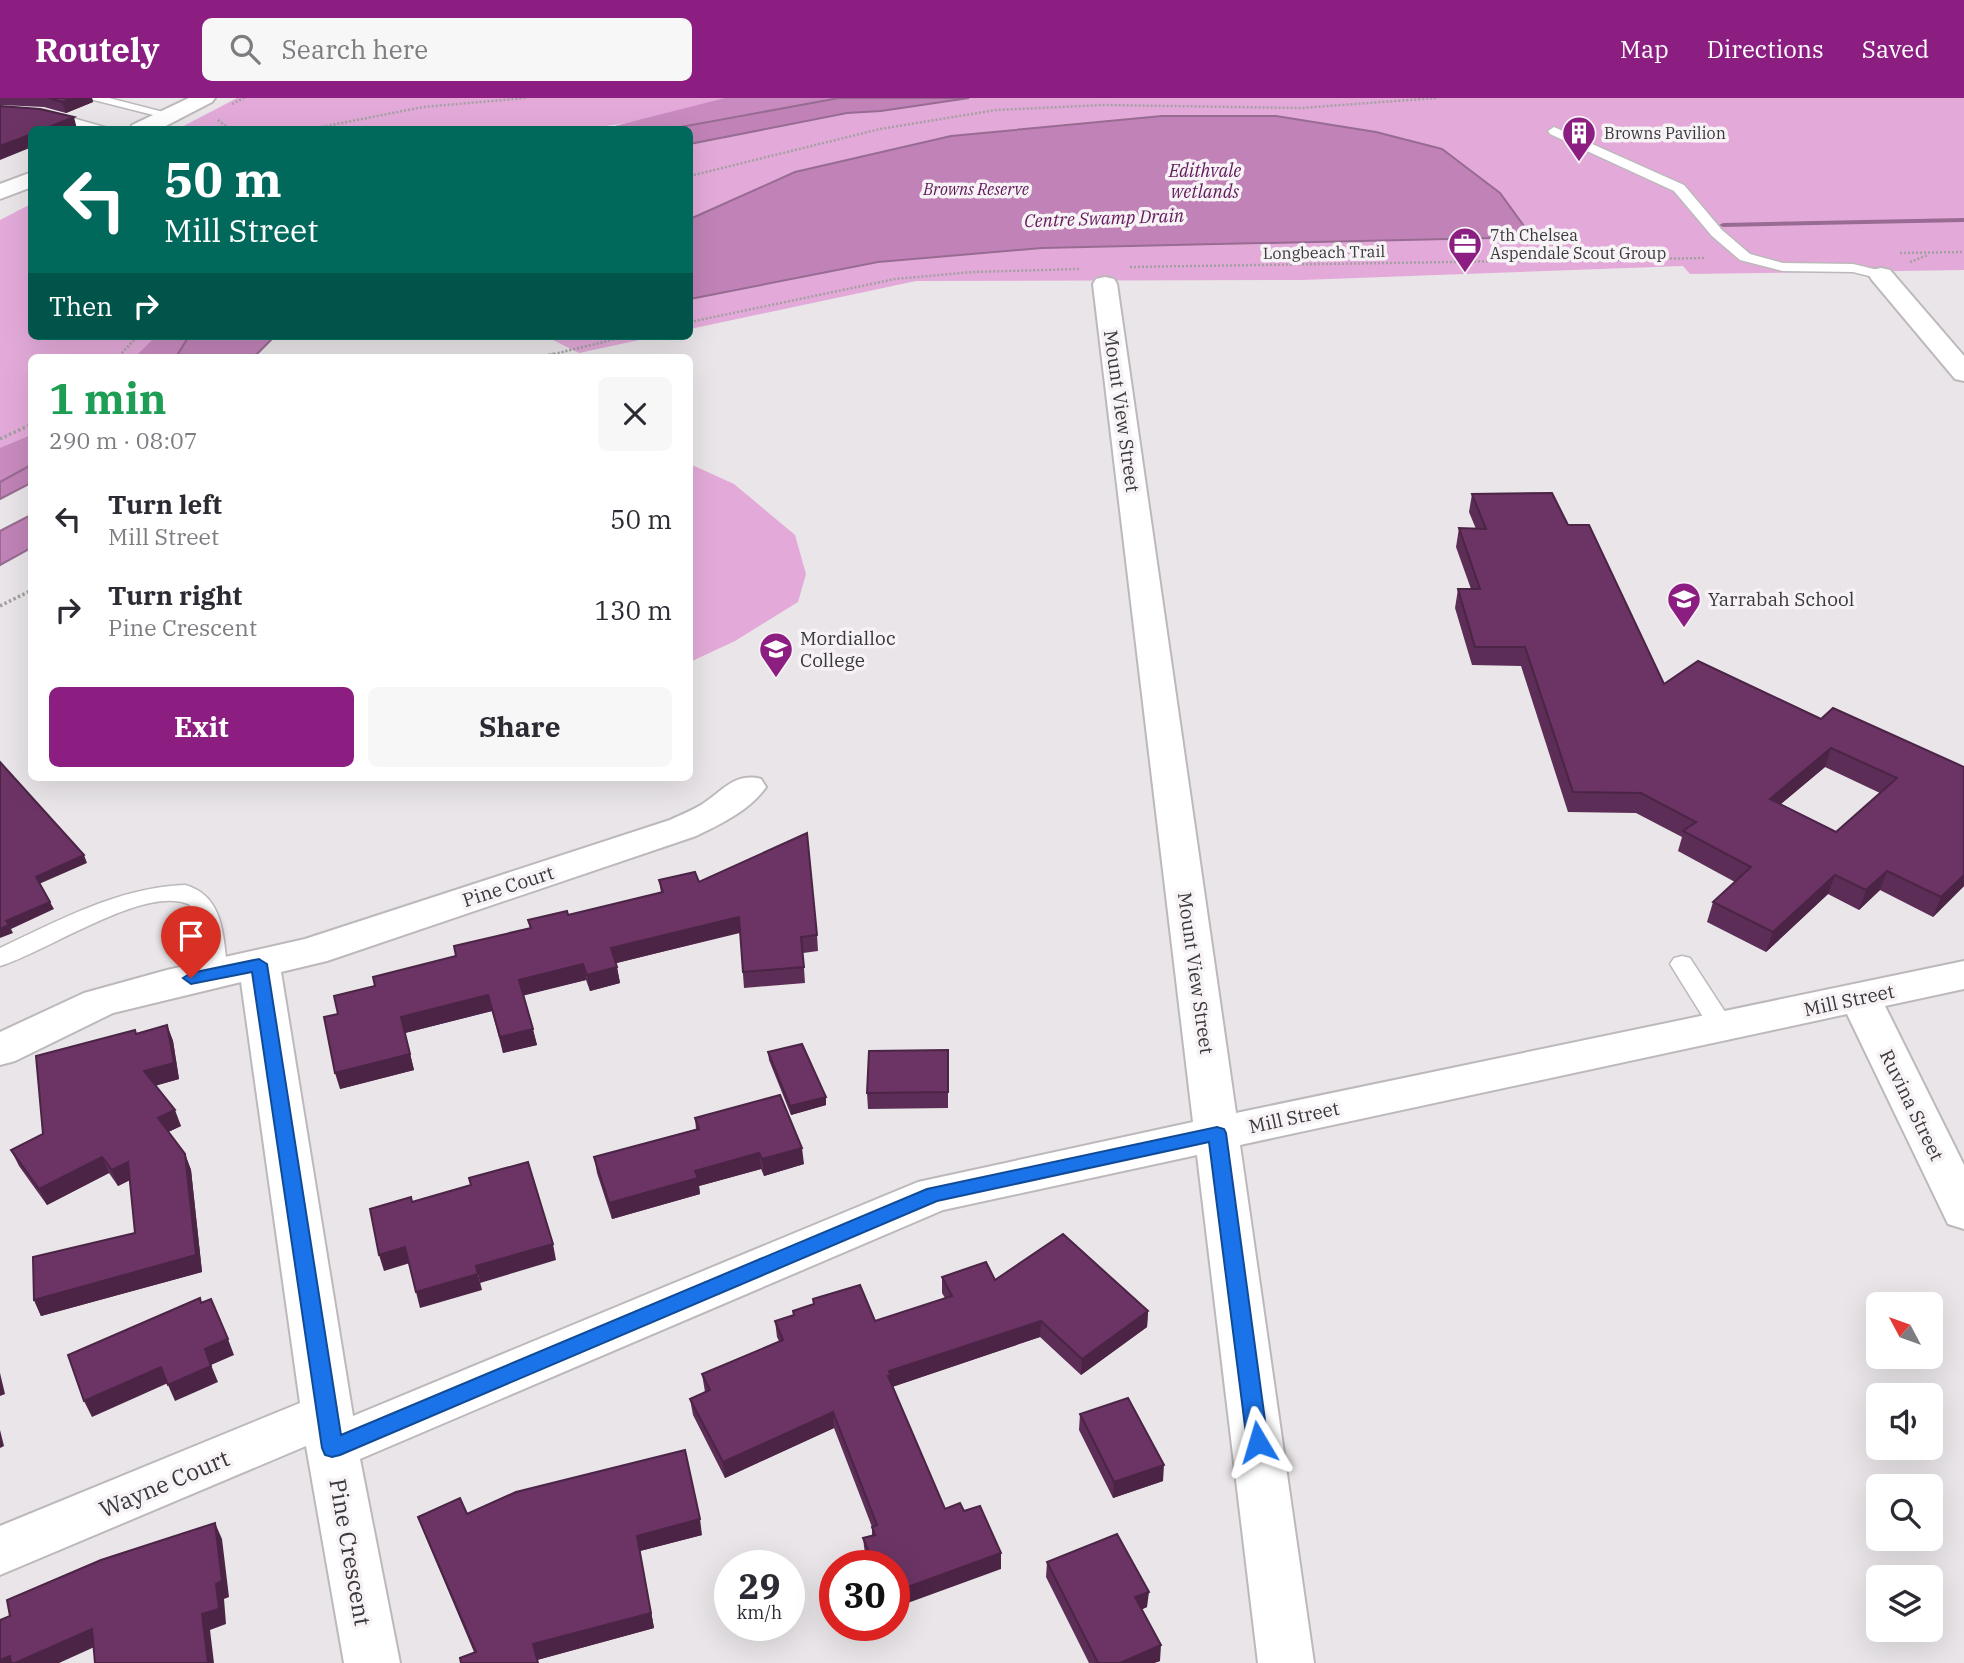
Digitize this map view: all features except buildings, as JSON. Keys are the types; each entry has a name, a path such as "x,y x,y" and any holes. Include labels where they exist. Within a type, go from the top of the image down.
{"street":[{"path":"147,126 184,105"},
{"path":"1,200 28,182"},
{"path":"1,200 28,190"},
{"path":"1886,265 1964,373"},
{"name":"Mount View Street","path":"1104,273 1286,1663"},
{"name":"Pine Court","path":"259,964 313,951 683,828 714,814 748,787"},
{"path":"0,1050 99,1003 167,984 259,964"},
{"name":"Pine Crescent","path":"259,964 330,1431 372,1663"},
{"name":"Mill Street","path":"330,1431 934,1195 1964,975"},
{"name":"Ruvina Street","path":"1860,998 1964,1211"},
{"name":"Wayne Court","path":"0,1551 330,1431"}],"lane":[{"path":"92,98 184,105"},
{"path":"0,111 44,114 94,126"},
{"path":"1554,131 1679,188 1717,233 1750,258 1783,267 1853,268 1886,265"},
{"path":"0,958 137,898 162,891 183,892 198,898 204,910 216,973"},
{"path":"1682,964 1723,1027"}],"path":[{"path":"326,126 434,105 526,98"},
{"path":"693,175 903,126 995,110 1097,105 1284,108 1436,98"},
{"path":"1886,265 1964,252"},
{"name":"Longbeach Trail","path":"693,321 895,279 972,272 1104,273 1750,258"},
{"path":"121,354 134,340"},
{"path":"555,354 612,340"},
{"path":"0,439 28,426"},
{"path":"0,606 28,592"}],"green space":[{"path":"237,98 793,98 607,126 184,126"},
{"name":"Browns Reserve","path":"969,98 1964,98 1964,270 1690,274 1683,266 1302,280 916,281 693,328 693,144 847,113 881,111"},
{"path":"28,206 28,340 161,340 145,354 28,354 28,443 0,457 0,220"},
{"path":"553,340 639,340 579,353"},
{"path":"693,465 734,484 795,535 806,574 798,602 735,641 693,661"}],"shaded area":[{"path":"725,98 838,98 686,126 615,126"},
{"path":"152,340 187,340 178,354 138,354"},
{"path":"28,436 28,467 0,482 0,448"}],"water":[{"path":"839,98 969,98 881,111 847,113 693,143 693,126 686,126"},
{"name":"Edithvale wetlands","path":"1162,116 1276,116 1376,132 1442,149 1500,193 1532,237 1042,248 878,262 693,298 693,218 795,172 951,136"},
{"path":"187,340 271,340 257,354 178,354"},
{"path":"28,467 28,485 0,499 0,482"},
{"path":"28,517 28,550 0,565 0,531"}],"waterway":[{"path":"1723,225 1964,220"}],"place":[{"name":"Browns Pavilion","path":"1579,163"},
{"name":"7th Chelsea Aspendale Scout Group","path":"1465,274"},
{"name":"Yarrabah School","path":"1684,629"},
{"name":"Mordialloc College","path":"776,679"}],"route":[{"path":"191,978 259,964 332,1448 934,1195 1217,1133 1258,1442"}],"water label":[{"name":"Centre Swamp Drain","path":"1104,218"}]}
